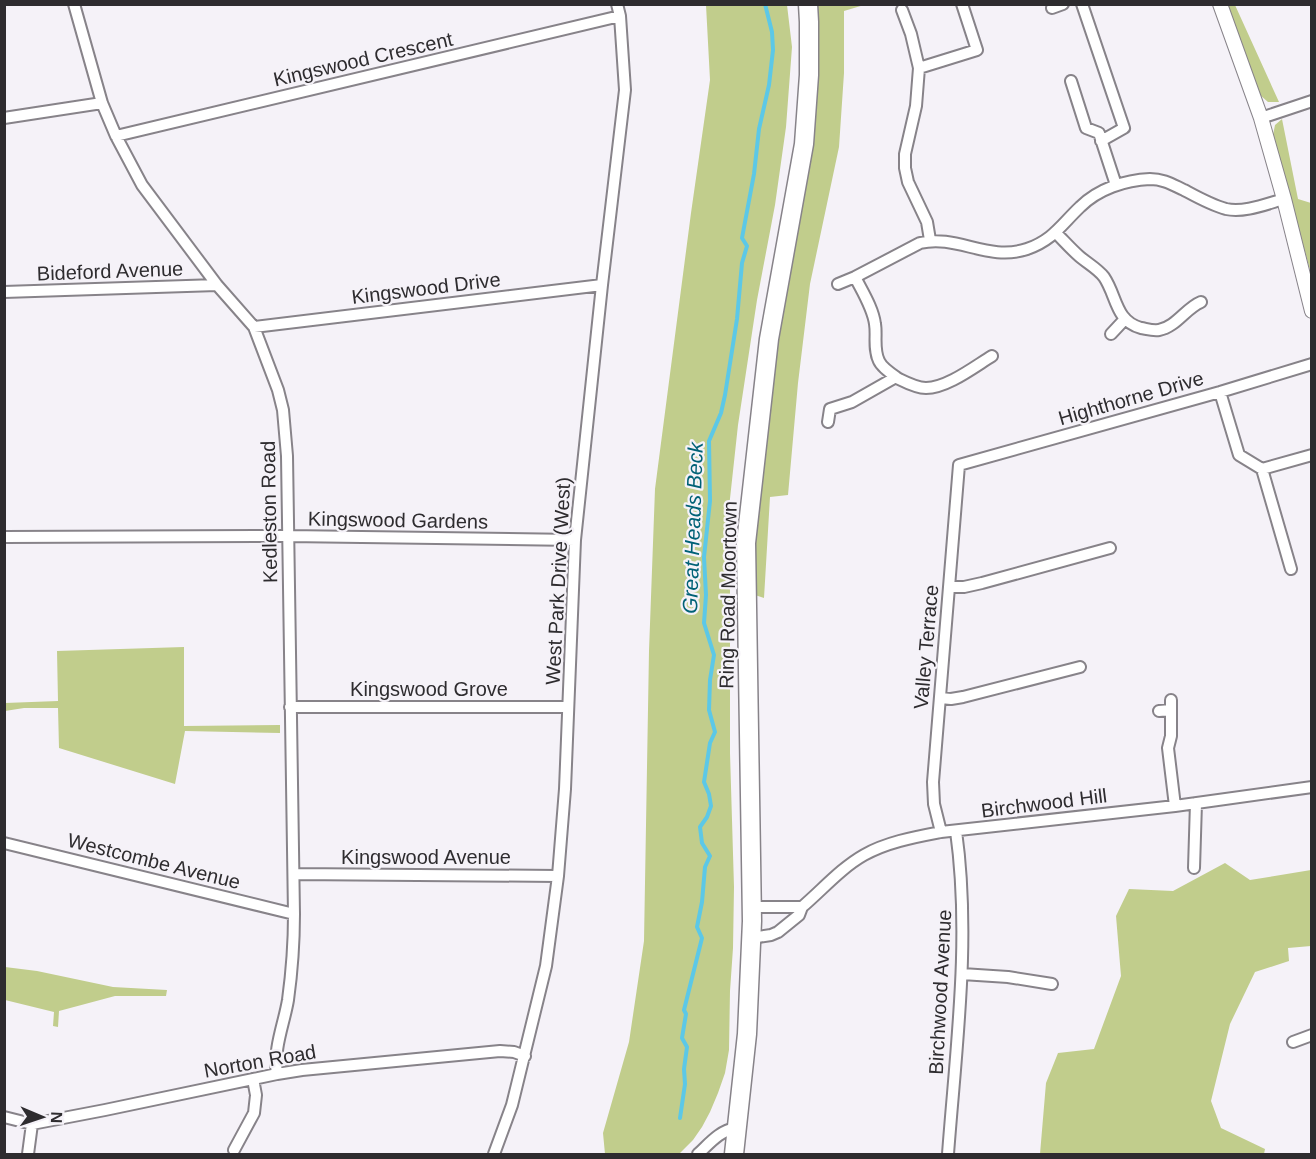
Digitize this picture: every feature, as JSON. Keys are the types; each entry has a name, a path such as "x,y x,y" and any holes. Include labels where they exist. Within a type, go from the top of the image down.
{"highway":[{"name":"Ring Road Moortown","path":"734,1155 747,1034 752,907 746,543 769,339 804,144 809,75 808,4"}],"street":[{"name":"Kedleston Road","path":"74,4 102,103 116,136 142,185 217,285 254,327 278,390 283,410 287,456 294,914 292,972 276,1056 277,1074"},
{"path":"919,68 977,50 962,4"},
{"path":"1052,8 1063,4"},
{"path":"1082,4 1124,128 1101,141"},
{"path":"1220,4 1261,118 1284,199 1311,311"},
{"name":"Kingswood Crescent","path":"116,136 618,10"},
{"name":"West Park Drive (West)","path":"494,1155 512,1105 546,966 558,876 565,789 575,540 625,90 618,10"},
{"path":"902,10 911,34 919,68 916,106 905,154 905,168 908,182 927,222 930,240"},
{"path":"1071,81 1086,128 1099,133 1116,184"},
{"path":"1261,118 1311,101"},
{"path":"4,118 102,103"},
{"path":"838,284 930,240 1003,254 1027,249 1056,233 1091,197 1116,184 1150,179 1170,182 1200,198 1227,209 1238,210 1284,199"},
{"path":"1056,233 1104,277 1118,309 1125,319 1136,326 1148,330 1161,330 1173,324 1193,305 1201,302"},
{"path":"855,277 875,322 879,361 896,377 912,385 924,388 936,387 992,356"},
{"name":"Bideford Avenue","path":"4,292 217,285"},
{"name":"Kingswood Drive","path":"254,327 602,285"},
{"path":"1111,334 1125,319"},
{"name":"Highthorne Drive","path":"959,465 1220,392 1311,364"},
{"path":"828,422 830,409 852,402 896,377"},
{"path":"1220,392 1239,455 1262,469 1291,569"},
{"path":"1262,469 1311,455"},
{"name":"Valley Terrace","path":"941,832 934,804 933,782 959,465"},
{"name":"Kingswood Gardens","path":"4,537 288,536 575,540"},
{"path":"949,587 982,584 1110,548"},
{"path":"940,698 963,697 1080,667"},
{"path":"1159,711 1171,705 1171,736 1168,748 1175,806"},
{"name":"Kingswood Grove","path":"290,707 568,708"},
{"name":"Birchwood Hill","path":"751,938 778,932 799,915 802,907 863,855 906,839 941,832 1175,806 1311,787"},
{"path":"1194,868 1196,803"},
{"name":"Birchwood Avenue","path":"948,1155 962,974 962,880 956,831"},
{"name":"Westcombe Avenue","path":"4,843 294,914"},
{"name":"Kingswood Avenue","path":"294,874 558,876"},
{"path":"752,907 802,907"},
{"path":"962,974 1008,977 1052,984"},
{"path":"1293,1042 1311,1035"},
{"name":"Norton Road","path":"4,1117 32,1124 302,1070 501,1051 525,1056"},
{"path":"234,1150 254,1113 256,1095 253,1079"},
{"path":"28,1155 32,1124"},
{"path":"701,1154 711,1140 728,1129 736,1128"}],"green space":[{"path":"706,5 787,5 792,47 786,127 738,425 728,517 730,753 734,887 729,1050 725,1073 710,1112 693,1140 679,1154 605,1154 603,1133 629,1042 644,941 649,651 655,489 710,80"},
{"path":"815,5 864,5 844,11 844,73 839,147 810,284 788,495 770,497 764,598 755,595 759,495"},
{"path":"1226,5 1235,5 1279,102 1268,102 1260,95"},
{"path":"1282,119 1298,199 1311,203 1310,270 1273,135 1275,125"},
{"path":"184,647 184,726 280,725 280,733 185,731 175,784 59,748 58,708 24,708 5,711 5,703 58,701 57,651"},
{"path":"1225,863 1250,880 1311,870 1311,946 1288,948 1289,961 1255,972 1230,1024 1211,1101 1221,1128 1265,1149 1264,1154 1040,1154 1046,1083 1058,1053 1094,1049 1121,976 1116,916 1129,889 1173,891"},
{"path":"5,967 37,971 113,987 167,990 166,996 115,996 59,1011 58,1027 53,1026 54,1012 5,1000"}],"waterway":[{"name":"Great Heads Beck","path":"680,1118 687,1047 682,1038 686,1014 684,1010 702,938 697,927 705,867 710,856 702,843 700,827 711,806 704,782 710,743 715,732 709,710 714,655 704,623 706,595 704,557 710,501 709,441 721,413 725,395 737,319 742,263 747,246 742,238 754,174 759,129 769,85 773,50 772,32 765,4"}]}
